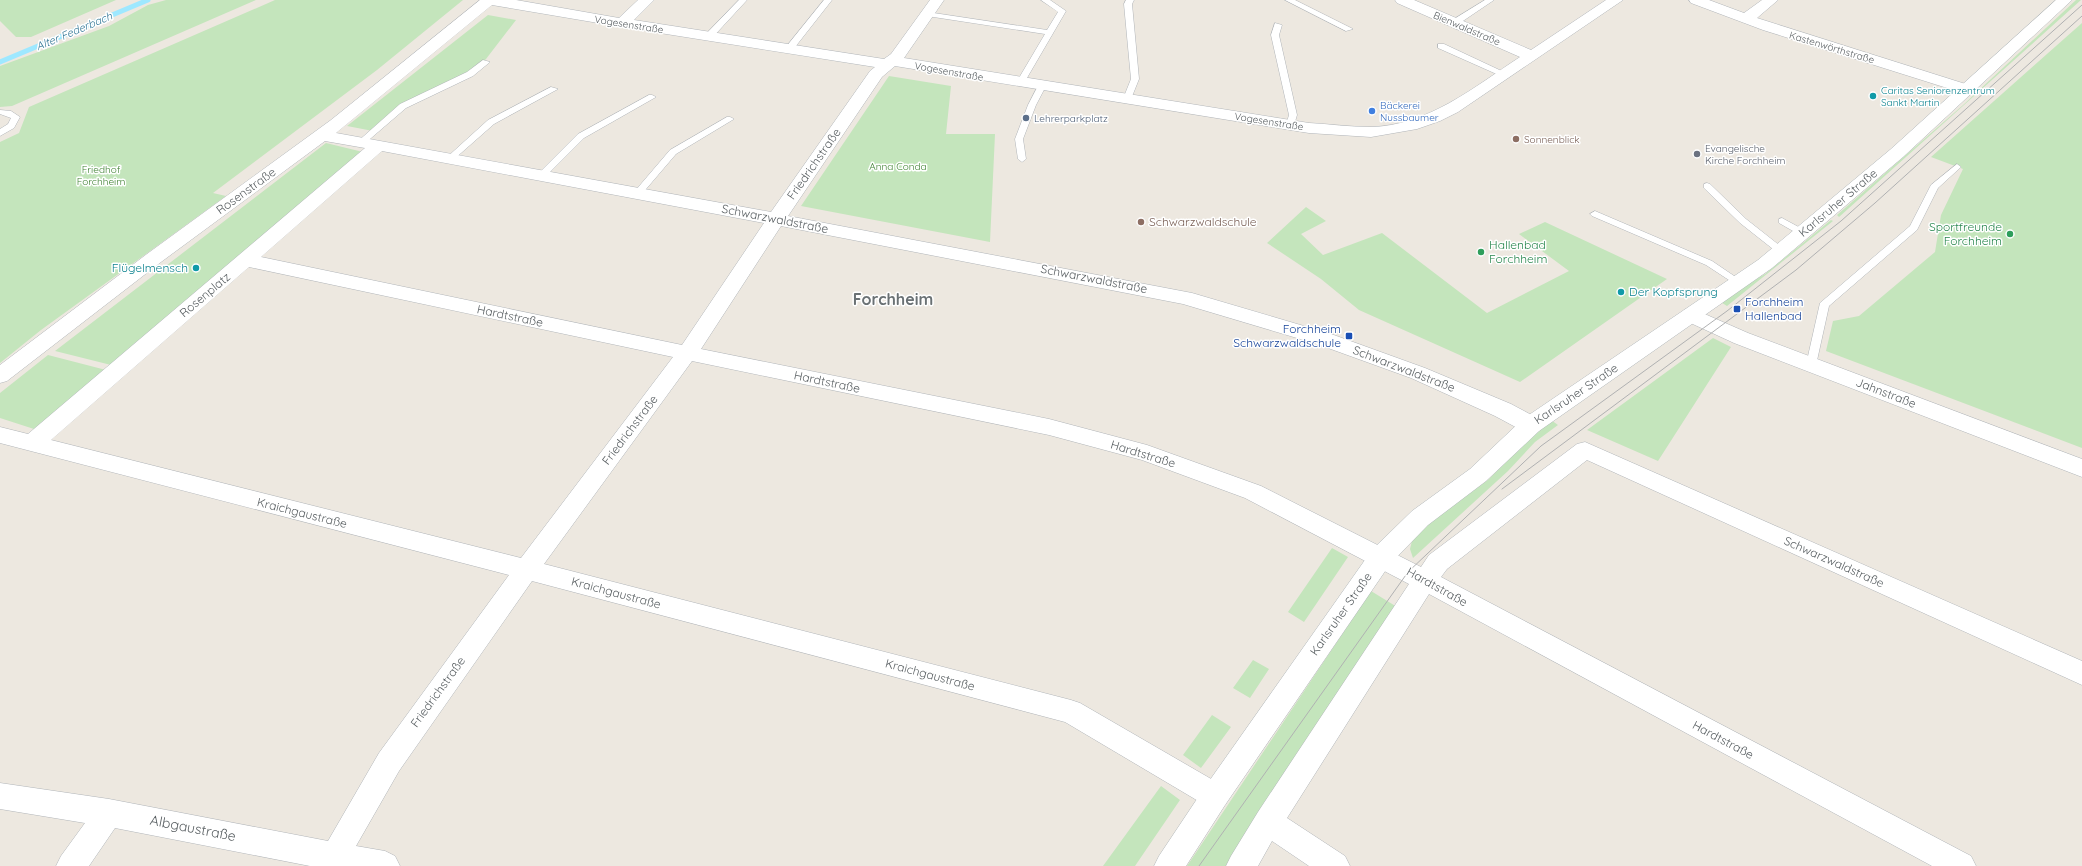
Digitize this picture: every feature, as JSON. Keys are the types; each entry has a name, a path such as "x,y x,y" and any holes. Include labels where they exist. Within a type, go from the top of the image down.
{"street":[{"name":"Vogesenstraße","path":"490,0 622,23 789,49 1042,86 1290,125 1357,132 1371,132 1417,124 1452,109 1616,0"},
{"name":"Rosenstraße","path":"0,376 154,258 322,135 490,0"},
{"path":"622,23 648,0"},
{"name":"Bienwaldstraße","path":"1402,0 1532,56"},
{"name":"Kastenwörthstraße","path":"1696,0 1746,19 1969,90"},
{"path":"1746,19 1771,0"},
{"name":"Karlsruher Straße","path":"1170,866 1215,796 1381,556 1420,518 1478,475 1531,425 1781,251 1969,90 2066,0"},
{"name":"Friedrichstraße","path":"332,861 389,762 526,570 687,353 776,219 876,74 897,57 933,4"},
{"name":"Schwarzwaldstraße","path":"322,135 776,219 1185,298 1324,339 1418,373 1503,410 1531,425"},
{"name":"Rosenplatz","path":"32,443 246,260 369,144"},
{"name":"Hardtstraße","path":"246,260 687,353 1049,427 1146,453 1253,492 1381,556 1425,582 1961,866"},
{"name":"Jahnstraße","path":"1691,315 1741,338 2082,468"},
{"name":"Kraichgaustraße","path":"0,435 1071,712 1215,796"},
{"name":"Schwarzwaldstraße","path":"1425,582 1438,562 1585,450 2082,673"},
{"path":"1241,866 1268,822 1425,582"},
{"name":"Albgaustraße","path":"0,796 109,813 332,861 385,866"},
{"path":"71,866 109,813"},
{"path":"1268,822 1335,866"}],"lane":[{"path":"709,36 743,0"},
{"path":"789,49 828,0"},
{"path":"1020,83 1062,10 1045,0"},
{"path":"1127,99 1135,79 1128,4 1130,0"},
{"path":"1289,0 1349,29"},
{"path":"1454,22 1490,0"},
{"path":"933,4 1048,32"},
{"path":"1278,25 1275,35 1293,115 1290,125"},
{"path":"1441,46 1504,74"},
{"path":"369,144 403,106 470,74 486,62"},
{"path":"1022,159 1019,139 1032,105 1042,86"},
{"path":"449,159 490,122 554,89"},
{"path":"542,176 581,136 652,97"},
{"path":"0,112 8,113 16,117 11,126 2,132 11,137"},
{"path":"638,193 673,152 730,119"},
{"path":"1811,365 1824,305 1914,228 1934,187 1957,167"},
{"path":"1707,186 1743,221 1781,251"},
{"path":"1595,214 1709,263 1738,282"},
{"path":"1782,221 1803,233"}],"green space":[{"path":"0,0 116,0 31,37 16,37 0,21"},
{"path":"166,0 256,0 12,106 0,107 0,66 109,26 148,5"},
{"name":"Friedhof Forchheim","path":"275,0 463,0 377,70 213,193 226,196 41,330 0,363 0,142 19,133 29,107"},
{"path":"2076,0 2081,0 1839,217 1837,215 1962,106"},
{"path":"488,15 516,20 486,59 474,70 401,104 373,131 347,126"},
{"name":"Sportfreunde Forchheim","path":"2082,23 2082,448 1826,351 1833,321 1859,316 1935,252 1941,215 1963,169 1931,157"},
{"name":"Anna Conda","path":"889,76 951,86 946,134 995,134 990,242 801,206"},
{"path":"326,143 363,152 115,366 55,351"},
{"path":"1306,207 1326,221 1301,234 1323,255 1382,233 1487,313 1569,271 1519,234 1545,222 1667,279 1520,382 1359,310 1321,279 1267,243"},
{"path":"1831,220 1833,221 1727,306 1719,301 1765,274"},
{"path":"1713,338 1731,347 1658,461 1587,430"},
{"path":"48,355 106,370 44,424 34,429 0,418 0,393"},
{"path":"1551,420 1558,425 1535,442 1508,471 1413,558 1410,549 1413,537 1428,524 1489,479 1534,432"},
{"path":"1332,548 1348,557 1304,622 1288,612"},
{"path":"1371,591 1397,607 1231,866 1187,866"},
{"path":"1253,660 1269,669 1250,698 1233,688"},
{"path":"1212,715 1231,727 1201,768 1183,755"},
{"path":"1161,786 1180,800 1135,866 1103,866"}],"waterway":[{"name":"Alter Federbach","path":"0,62 148,0"}],"tram line":[{"path":"1199,866 1408,572 1541,446 1727,311 1841,221 2082,5"},
{"path":"1502,489 1796,270 1875,203 2082,16"}],"place":[{"name":"Caritas Seniorenzentrum Sankt Martin","path":"1873,96"},
{"name":"Bäckerei Nussbaumer","path":"1372,111"},
{"name":"Lehrerparkplatz","path":"1026,118"},
{"name":"Sonnenblick","path":"1516,139"},
{"name":"Evangelische Kirche Forchheim","path":"1697,154"},
{"name":"Schwarzwaldschule","path":"1141,222"},
{"name":"Sportfreunde Forchheim","path":"2010,234"},
{"name":"Hallenbad Forchheim","path":"1481,252"},
{"name":"Flügelmensch","path":"196,268"},
{"name":"Der Kopfsprung","path":"1621,292"},
{"name":"Forchheim Hallenbad","path":"1737,309"},
{"name":"Forchheim Schwarzwaldschule","path":"1349,336"}],"district":[{"name":"Forchheim","path":"893,299"}]}
